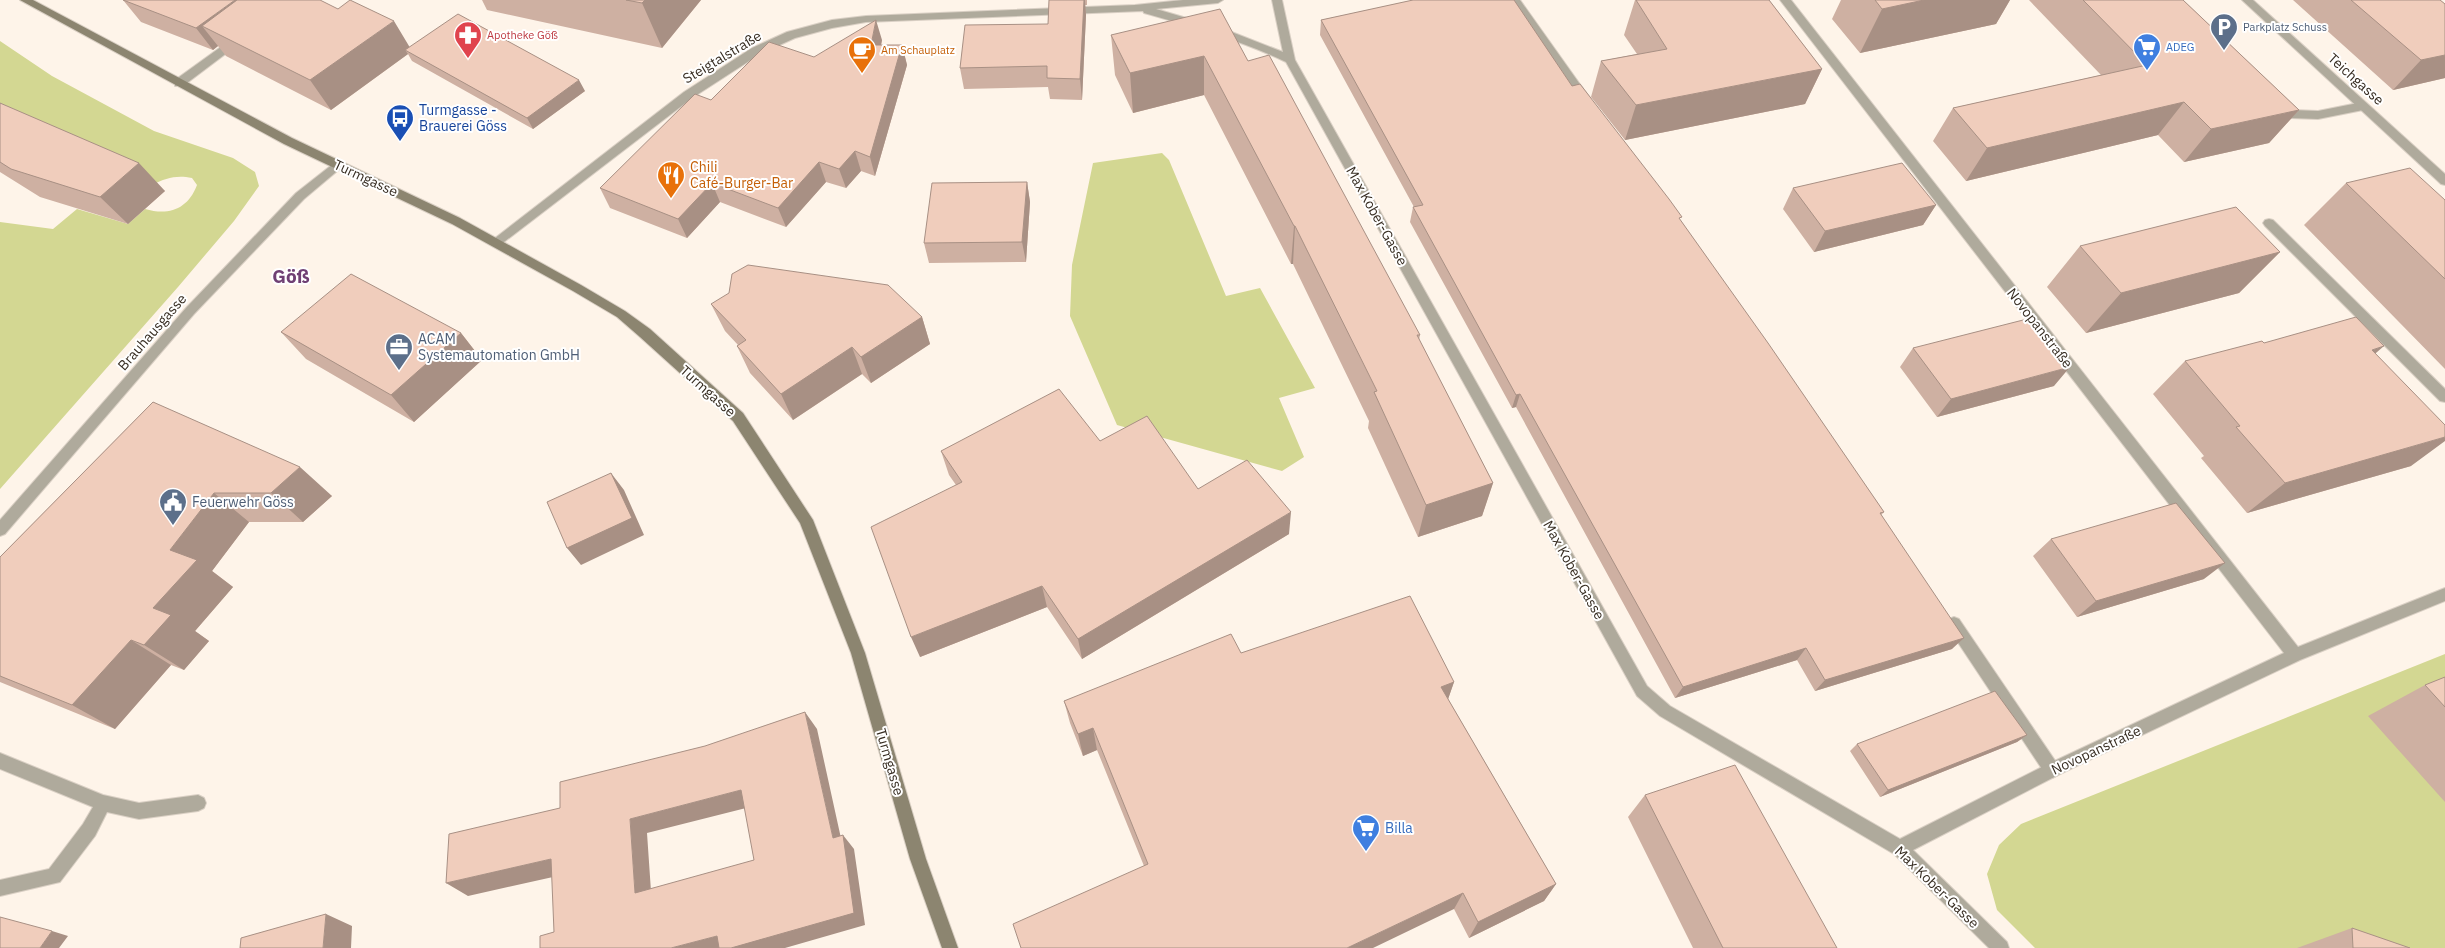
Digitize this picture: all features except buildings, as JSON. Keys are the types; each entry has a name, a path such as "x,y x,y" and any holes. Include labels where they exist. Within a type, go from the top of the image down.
{"main road":[{"name":"Turmgasse","path":"26,0 288,141 496,242 606,305 645,334 738,417 806,520 858,653 918,859 950,948"}],"street":[{"name":"Steigtalstraße","path":"496,242 688,95 756,51 791,35 832,24 866,19 1135,8 1218,0"},
{"name":"Max Kober-Gasse","path":"1276,0 1290,60 1642,691 1665,711 1900,848 2001,948"},
{"path":"1515,0 1596,113"},
{"name":"Novopanstraße","path":"1785,0 2295,655"},
{"name":"Teichgasse","path":"2247,0 2445,181"},
{"path":"1135,8 1189,20 1260,45 1290,60"},
{"path":"179,83 245,34"},
{"path":"2269,94 2290,114 2318,115 2363,106"},
{"name":"Brauhausgasse","path":"0,530 190,311 300,196 338,164"},
{"path":"2269,222 2445,397"},
{"name":"Novopanstraße","path":"1900,848 2052,770 2295,655 2445,594"},
{"path":"1948,617 2052,770"},
{"path":"0,761 103,803 139,811 198,803"},
{"path":"0,888 54,876 89,830 103,803"}],"green space":[{"path":"0,41 52,76 154,131 233,158 255,172 259,186 234,221 178,287 0,489 0,222 53,229 77,209 128,224 145,209 162,212 177,209 188,200 197,185 192,178 176,177 152,185 0,120"},
{"path":"1162,153 1169,160 1226,296 1260,288 1315,388 1279,398 1304,457 1282,471 1117,425 1070,316 1072,265 1093,163"},
{"path":"2445,654 2445,948 2035,948 1997,910 1987,874 1999,845 2021,824"}],"place":[{"name":"Parkplatz Schuss","path":"2224,51"},
{"name":"Apotheke Göß","path":"468,59"},
{"name":"ADEG","path":"2147,71"},
{"name":"Am Schauplatz","path":"862,74"},
{"name":"Turmgasse - Brauerei Göss","path":"400,142"},
{"name":"Chili Café-Burger-Bar","path":"671,199"},
{"name":"ACAM Systemautomation GmbH","path":"399,371"},
{"name":"Feuerwehr Göss","path":"173,526"},
{"name":"Billa","path":"1366,852"}],"district":[{"name":"Göß","path":"291,276"}]}
